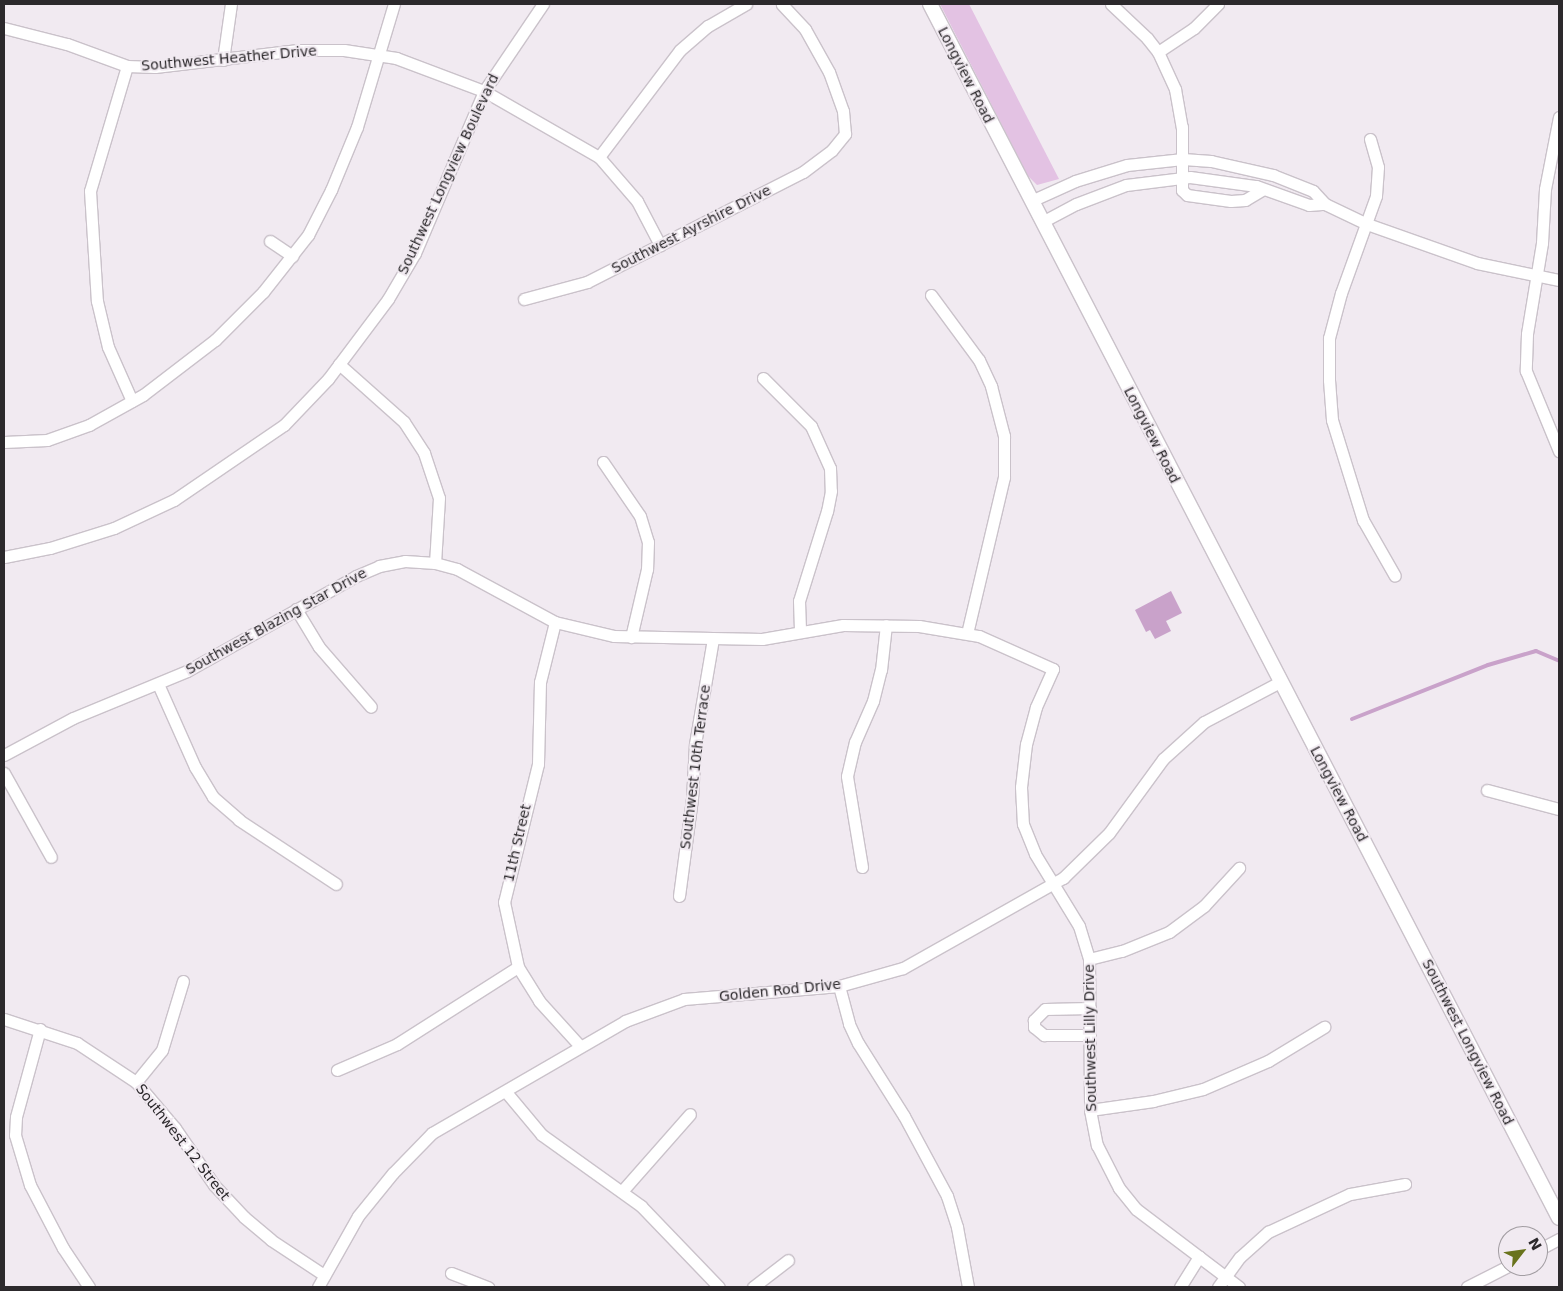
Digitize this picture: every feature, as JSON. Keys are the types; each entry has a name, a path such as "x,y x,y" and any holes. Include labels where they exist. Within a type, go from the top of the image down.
{"street":[{"path":"223,60 231,4"},
{"path":"4,442 47,440 89,426 132,401 215,340 263,292 308,235 331,190 357,127 380,56 394,4"},
{"name":"Southwest Longview Boulevard","path":"4,557 50,548 114,528 174,500 284,425 339,364 388,299 414,253 484,91 543,4"},
{"path":"599,157 680,50 708,26 746,4"},
{"name":"Southwest Ayrshire Drive","path":"524,299 586,282 803,172 832,150 845,134 843,111 829,72 804,28 782,4"},
{"name":"Longview Road","path":"930,4 1376,865"},
{"path":"1111,4 1140,31 1158,52 1180,109 1183,159 1182,190 1187,195 1231,201 1244,200 1263,189"},
{"path":"1158,52 1194,28 1218,4"},
{"name":"Southwest Heather Drive","path":"4,28 67,44 127,66 155,67 298,50 344,50 396,58 484,91 599,157 637,201 660,245"},
{"path":"127,66 90,191 90,209 97,301 108,347 132,401"},
{"path":"1559,117 1550,156 1542,242 1527,334 1526,371 1559,451"},
{"path":"1370,139 1378,167 1376,196 1368,224 1341,292 1329,338 1331,411 1362,520 1395,576"},
{"path":"1031,201 1110,170 1183,159 1212,161 1274,175 1313,191 1325,204 1368,224 1477,263 1535,277 1559,280"},
{"path":"1042,222 1076,204 1126,185 1182,178 1221,180 1263,189 1309,205 1325,204"},
{"path":"270,240 292,256"},
{"path":"931,295 979,360 992,386 1004,436 1004,477 967,634"},
{"path":"339,364 404,422 424,452 439,498 435,563"},
{"path":"763,378 811,426 830,468 827,511 799,601 800,632"},
{"path":"603,462 640,516 648,542 647,569 631,637"},
{"name":"Southwest Blazing Star Drive","path":"4,755 73,718 187,671 296,609 380,566 405,561 435,563 457,569 555,622 614,636 713,639 762,638 843,625 919,626 967,634"},
{"path":"296,609 319,647 372,708"},
{"name":"11th Street","path":"555,622 540,682 538,764 504,902 518,967 539,1001 580,1045"},
{"path":"862,867 847,776 855,742 873,701 881,670 886,625"},
{"name":"Southwest Lilly Drive","path":"967,634 979,636 1053,669 1031,726 1021,787 1023,824 1034,854 1079,926 1089,959 1090,1110 1097,1145 1119,1188 1153,1224 1240,1287"},
{"name":"Southwest 10th Terrace","path":"679,896 692,799 695,744 713,639"},
{"name":"Golden Rod Drive","path":"318,1287 358,1216 393,1172 432,1133 506,1092 580,1045 625,1021 684,999 840,986 903,968 1054,884 1108,833 1163,759 1204,722 1280,682"},
{"path":"158,684 195,767 213,797 239,820 336,884"},
{"path":"4,773 51,857"},
{"path":"1487,790 1559,809"},
{"name":"Southwest Longview Road","path":"1376,865 1559,1218"},
{"path":"1089,959 1122,951 1169,932 1204,906 1239,868"},
{"path":"337,1070 397,1044 518,967"},
{"path":"136,1082 162,1050 184,981"},
{"path":"840,986 849,1024 858,1044 904,1116 947,1196 957,1227 968,1287"},
{"path":"1090,1008 1045,1009 1034,1020 1034,1027 1044,1035 1090,1035"},
{"name":"Southwest 12 Street","path":"4,1019 40,1029 77,1043 136,1082 175,1128 214,1185 244,1217 271,1240 324,1275"},
{"path":"1090,1110 1153,1102 1204,1089 1268,1061 1324,1027"},
{"path":"40,1029 16,1117 18,1152 30,1185 63,1248 89,1287"},
{"path":"506,1092 542,1135 623,1190 690,1254 719,1287"},
{"path":"623,1190 690,1114"},
{"path":"1218,1287 1247,1250 1268,1232 1350,1194 1405,1184"},
{"path":"1180,1287 1199,1257"},
{"path":"753,1287 788,1260"},
{"path":"1466,1287 1498,1271"},
{"path":"451,1273 488,1287"}],"shaded area":[{"path":"940,4 969,4 1059,179 1037,185 1028,176"},
{"path":"1171,591 1182,613 1166,621 1171,631 1155,639 1150,630 1146,632 1135,610"}],"waterway":[{"path":"1352,719 1488,665 1536,651 1559,661"}]}
